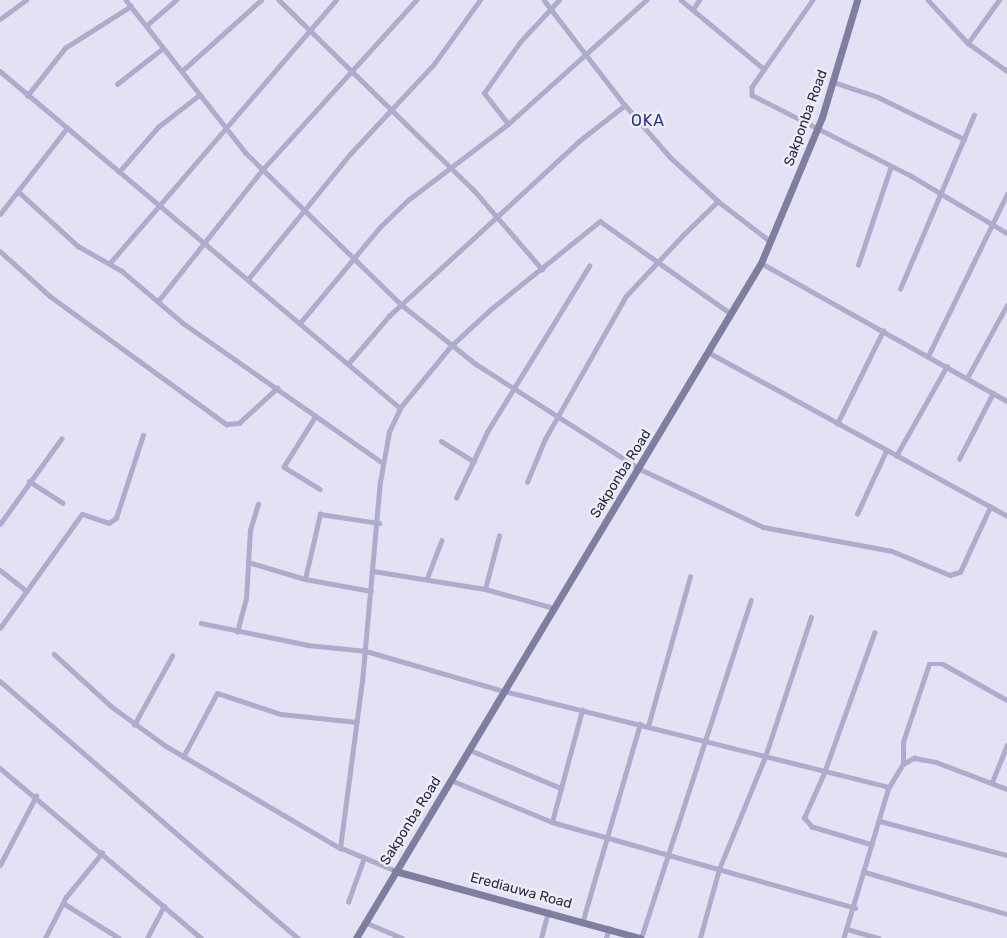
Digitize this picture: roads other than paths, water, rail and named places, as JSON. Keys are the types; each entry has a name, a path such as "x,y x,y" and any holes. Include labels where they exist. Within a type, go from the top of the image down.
{"main road":[{"name":"Sakponba Road","path":"356,938 640,468 761,263 816,130 833,82 857,0"},
{"name":"Erediauwa Road","path":"395,871 548,910 640,938"}],"street":[{"path":"0,19 26,0"},
{"path":"126,0 182,71 198,96 224,129 302,211 402,305 452,346 640,468 763,527 892,551 950,575 960,572 990,507"},
{"path":"146,26 176,0"},
{"path":"182,71 261,0"},
{"path":"279,0 350,72 393,110 451,167 499,217 542,269"},
{"path":"109,264 309,29 336,0"},
{"path":"159,300 262,169 416,0"},
{"path":"249,278 302,211 434,64 480,0"},
{"path":"544,0 625,105 670,157 718,201 770,241"},
{"path":"508,124 484,93 520,42 559,0"},
{"path":"300,323 354,258 408,200 508,124 588,56 646,0"},
{"path":"681,0 764,69"},
{"path":"692,9 698,0"},
{"path":"813,0 752,87 752,96 816,130 891,166 1007,233"},
{"path":"928,0 968,43 1007,71"},
{"path":"968,43 999,0"},
{"path":"27,96 65,48 131,6"},
{"path":"117,84 163,48"},
{"path":"0,72 249,278 400,408"},
{"path":"833,82 878,97 964,139"},
{"path":"119,172 158,128 198,96"},
{"path":"348,364 402,305 579,141 625,105"},
{"path":"900,289 917,241 943,195 974,115"},
{"path":"0,214 20,193 68,128"},
{"path":"858,265 891,166"},
{"path":"20,193 78,246 109,264 159,300 183,323 383,463"},
{"path":"928,356 1007,194"},
{"path":"527,482 545,439 561,415 626,296 718,201"},
{"path":"340,848 366,651 383,463 389,432 400,408 452,346 600,221 656,263 730,313"},
{"path":"0,251 50,296 226,424 238,423 277,388"},
{"path":"761,263 1007,401"},
{"path":"456,498 514,388 589,266"},
{"path":"967,378 1007,305"},
{"path":"837,424 884,331"},
{"path":"708,352 1007,516"},
{"path":"896,456 947,366"},
{"path":"959,459 993,393"},
{"path":"316,416 284,466 320,489"},
{"path":"0,628 82,514 109,523 116,518 143,435"},
{"path":"1,521 61,439"},
{"path":"441,441 474,462"},
{"path":"857,514 886,451"},
{"path":"29,481 63,503"},
{"path":"237,632 246,599 252,516 258,504"},
{"path":"305,579 320,514 379,523"},
{"path":"485,589 499,536"},
{"path":"427,578 441,541"},
{"path":"248,562 305,579 371,591"},
{"path":"0,570 27,591"},
{"path":"373,571 427,578 485,589 554,608"},
{"path":"648,726 690,577"},
{"path":"640,938 666,853 707,742 751,600"},
{"path":"700,938 719,869 765,757 811,617"},
{"path":"201,623 237,632 366,651 504,691 648,726 824,774 888,787"},
{"path":"872,845 806,824 804,818 824,774 874,633"},
{"path":"54,654 134,725 183,757 340,848 395,871"},
{"path":"134,725 172,656"},
{"path":"844,938 880,821 888,787 902,764 902,742 929,664 943,664 1007,700"},
{"path":"0,681 298,938"},
{"path":"183,757 217,693 281,714 357,722"},
{"path":"552,822 582,710"},
{"path":"583,920 605,838 640,724"},
{"path":"992,782 1007,744"},
{"path":"470,750 561,788"},
{"path":"902,764 914,758 936,762 1007,788"},
{"path":"0,768 36,796 201,938"},
{"path":"451,780 552,822 854,908"},
{"path":"0,865 36,796"},
{"path":"880,821 1007,855"},
{"path":"45,938 63,903 102,853"},
{"path":"348,902 364,858"},
{"path":"865,872 1007,914"},
{"path":"63,903 119,938"},
{"path":"147,938 164,906"},
{"path":"541,938 548,910"},
{"path":"365,922 402,938"},
{"path":"606,938 609,928"},
{"path":"847,929 879,938"}],"district":[{"name":"OKA","path":"648,121"}]}
